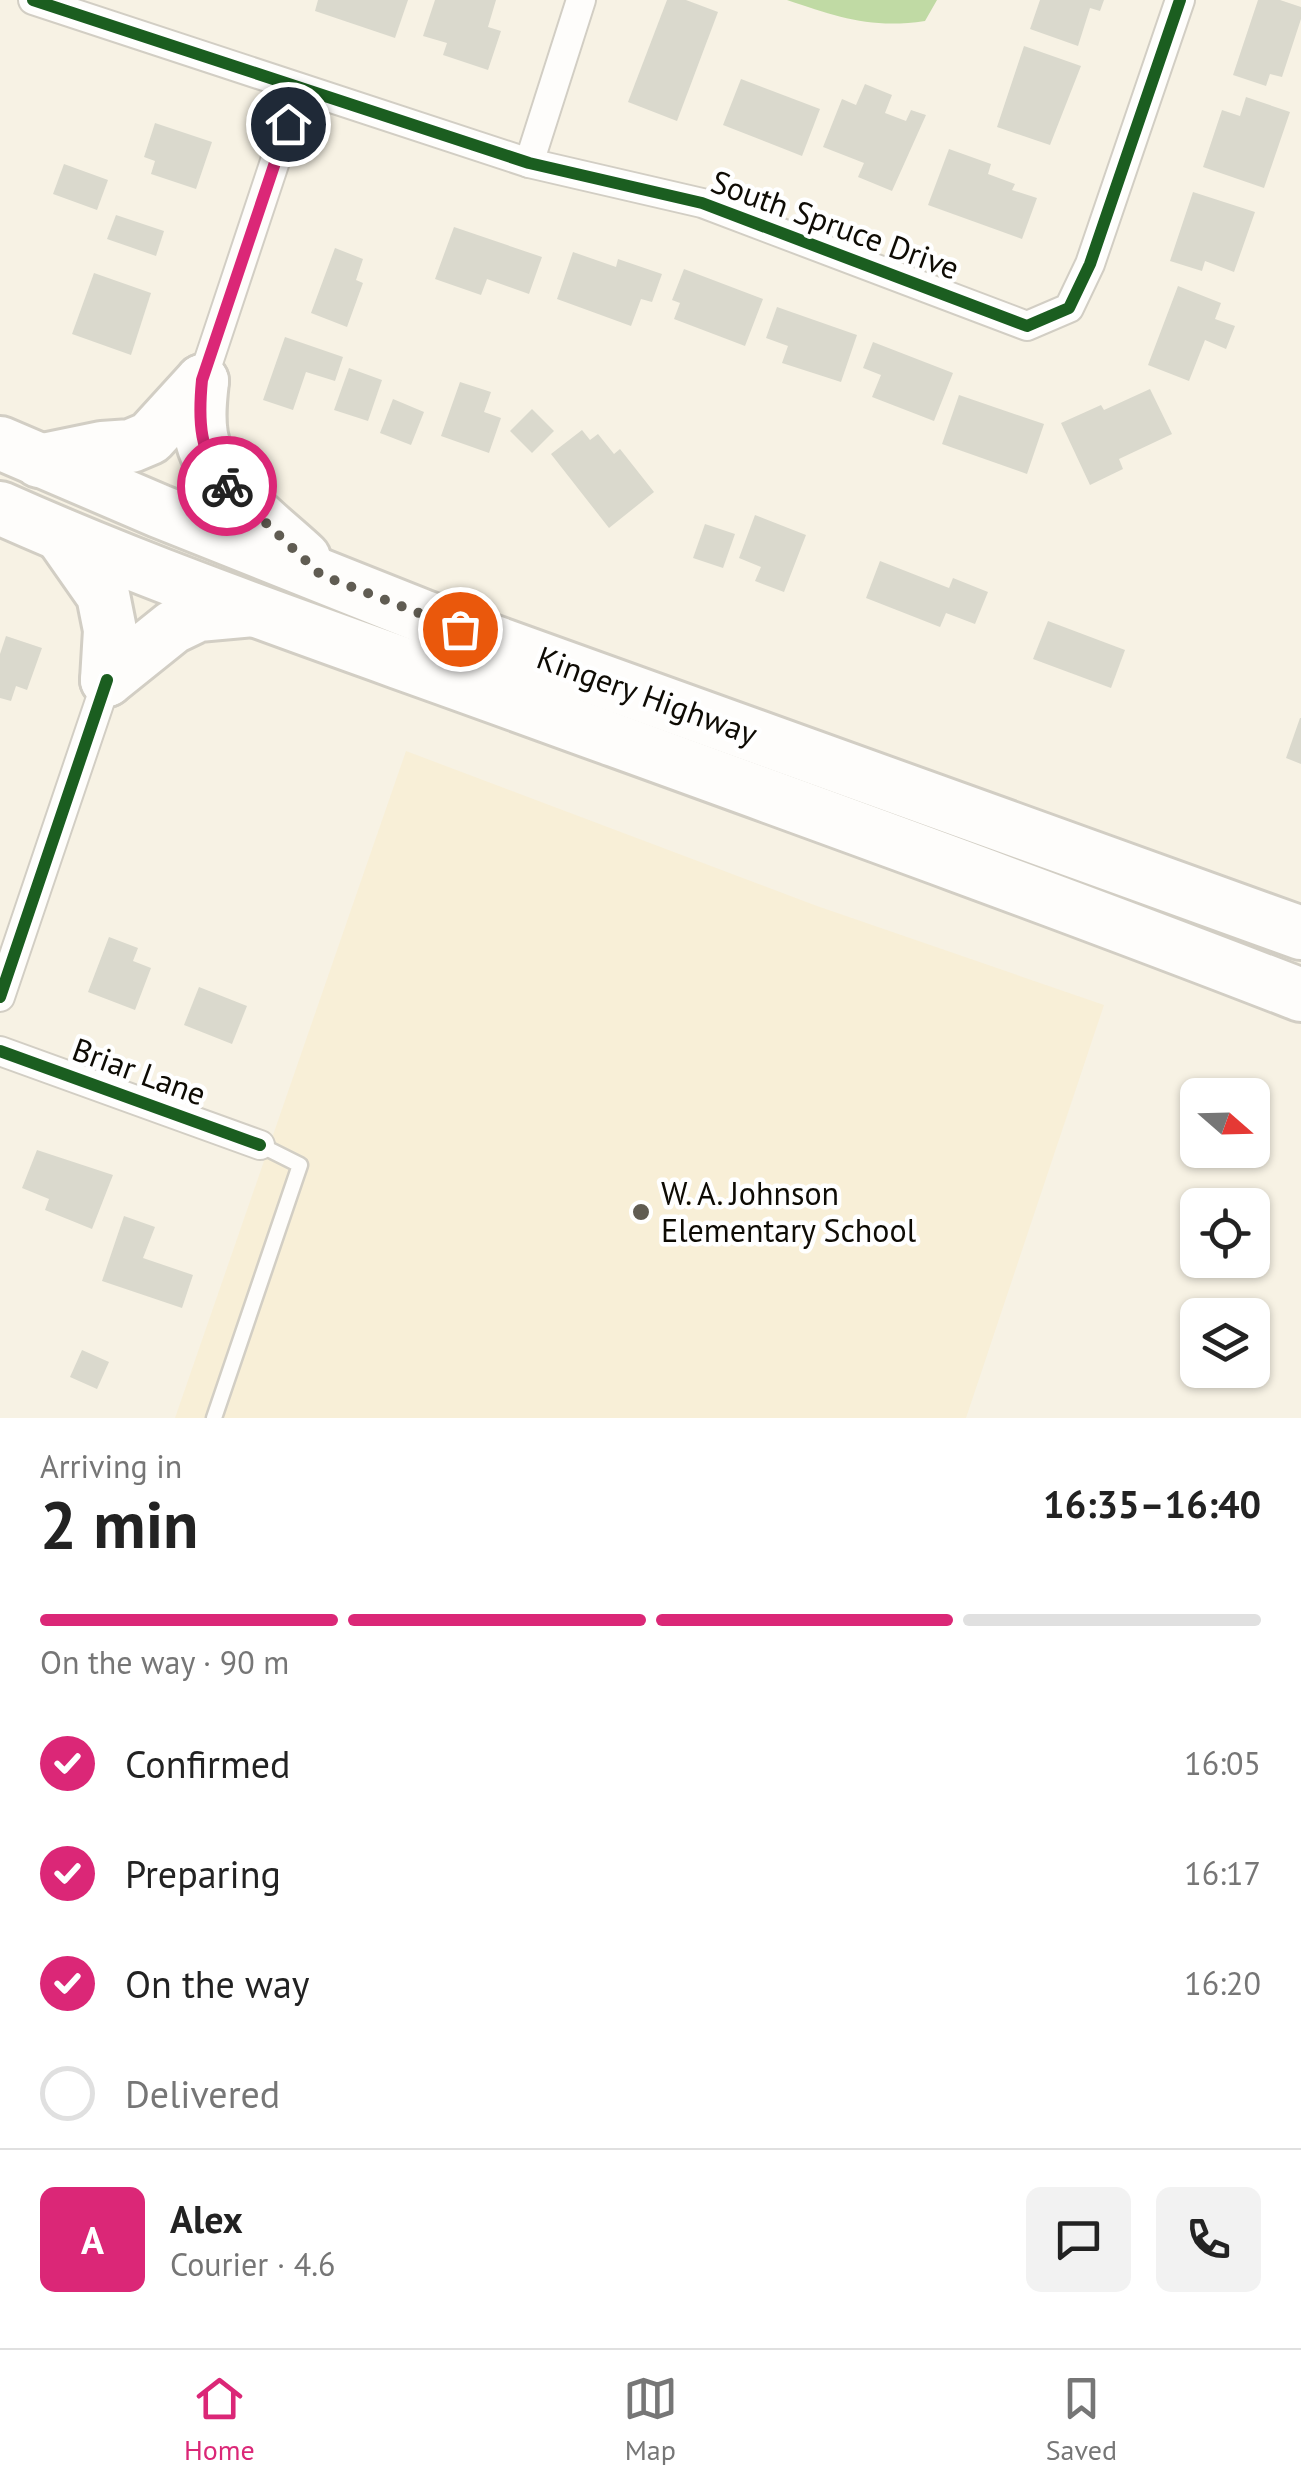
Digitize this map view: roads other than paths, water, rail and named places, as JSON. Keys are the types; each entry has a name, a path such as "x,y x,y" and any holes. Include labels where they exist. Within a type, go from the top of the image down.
{"highway":[{"path":"20,452 131,446 150,438 202,380"},
{"path":"202,380 201,438 214,471 321,575"},
{"name":"Kingery Highway","path":"20,452 422,616 1301,933"},
{"name":"Kingery Highway","path":"0,508 254,610 1103,918 1301,994"},
{"path":"61,535 103,595 110,630 106,680"},
{"path":"106,680 172,626 198,616 254,610"}],"street":[{"name":"South Spruce Drive","path":"33,0 530,163 702,203 1027,326 1069,308 1090,264 1180,0"},
{"path":"530,163 581,0"},
{"path":"202,380 299,89"},
{"path":"0,997 106,680"},
{"name":"Briar Lane","path":"0,1051 260,1145"}],"lane":[{"path":"214,1418 300,1165 260,1145"}],"place":[{"name":"W. A. Johnson Elementary School","path":"641,1212"}]}
